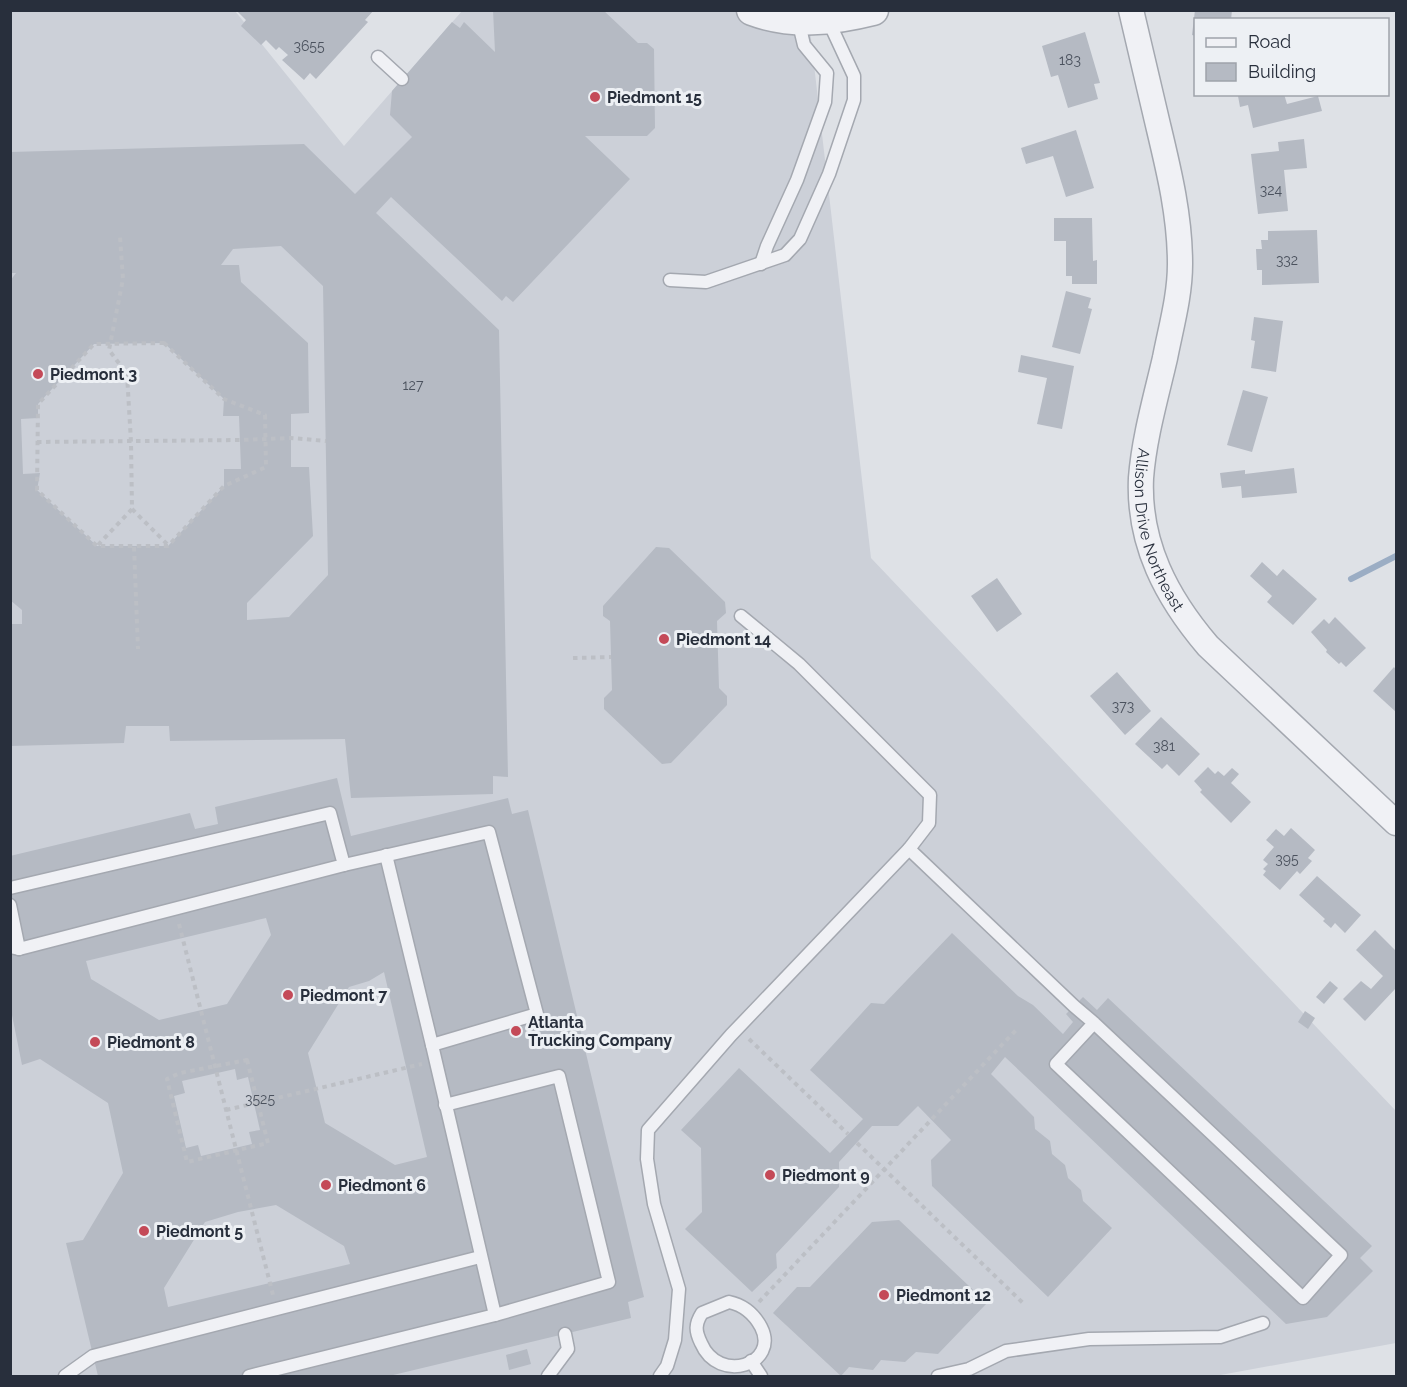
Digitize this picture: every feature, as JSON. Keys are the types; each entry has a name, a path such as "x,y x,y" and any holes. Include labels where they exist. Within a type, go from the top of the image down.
{"street":[{"path":"752,10 777,17 798,19 828,19 873,10"},
{"name":"Allison Drive Northeast","path":"1131,10 1172,183 1179,228 1180,267 1176,305 1146,444 1141,478 1145,527 1155,562 1166,587 1186,620 1208,646 1396,823"}],"lane":[{"path":"761,264 797,180 825,102 827,73 804,45 798,19"},
{"path":"670,280 706,282 784,255 800,239 829,174 854,100 854,76 828,19"},
{"path":"378,57 402,79"},
{"path":"660,1377 667,1366 675,1333 679,1289 654,1204 647,1159 648,1130 738,1028 909,849 929,822 930,795 799,664 741,616"},
{"path":"10,888 330,813 344,865"},
{"path":"10,905 15,948 344,865 489,832 537,1014 432,1045"},
{"path":"909,849 1341,1255 1303,1298 1056,1064 1094,1023"},
{"path":"386,855 495,1315"},
{"path":"249,1377 495,1315 609,1282 559,1076 445,1105"},
{"path":"65,1377 93,1356 480,1257"},
{"path":"729,1302 740,1304 749,1312 763,1331 765,1344 759,1357 751,1362 735,1366 722,1365 704,1351 696,1333 697,1322 702,1313 729,1302"},
{"path":"938,1377 969,1369 1006,1351 1089,1339 1220,1337 1263,1323"},
{"path":"675,1333 696,1333"},
{"path":"548,1377 568,1348 565,1334"},
{"path":"751,1362 761,1377"}],"path":[{"path":"120,237 123,279 109,350 127,375 132,509 168,546"},
{"path":"164,343 224,399 265,415 265,439 266,467 224,486 168,546 97,546 37,490 38,404 94,344 164,343"},
{"path":"37,442 291,438 326,441"},
{"path":"97,546 132,509"},
{"path":"134,546 138,649"},
{"path":"573,658 611,657"},
{"path":"175,908 276,1309"},
{"path":"738,1028 848,1134"},
{"path":"749,1312 1016,1030"},
{"path":"248,1060 268,1143 187,1162 167,1079 180,1073 215,1067 248,1060"},
{"path":"226,1110 435,1062"},
{"path":"857,1143 1024,1304"}],"shaded area":[{"path":"10,11 235,11 344,146 462,11 742,11 810,30 871,558 1396,1111 1396,1343 1215,1376 11,1376"}],"building":[{"path":"236,10 374,10 365,20 368,22 316,79 310,73 304,80 282,60 288,55 279,47 276,50 266,40 261,45 241,26 246,20"},
{"path":"493,10 603,10 638,43 647,43 654,49 655,128 647,136 585,136 630,179 513,302 506,296 502,301 391,197 376,213 499,330 508,777 493,776 493,794 351,798 345,739 170,741 169,726 126,726 124,743 10,746 10,624 22,624 22,610 10,600 10,281 16,273 10,273 10,152 304,144 355,194 412,137 390,115 392,91 452,22 460,28 464,22 495,52","holes":["281,246 323,286 328,575 289,617 247,620 247,603 313,536 309,467 291,467 291,414 309,413 308,343 241,282 239,265 221,265 233,249","164,343 224,399 223,416 239,416 241,469 224,469 224,486 168,546 97,546 37,490 40,473 23,474 21,419 38,418 38,404 94,344"]},
{"path":"1195,10 1232,10 1231,18 1194,18"},
{"path":"1085,32 1100,83 1094,84 1098,99 1068,108 1058,75 1051,77 1042,46"},
{"path":"1238,96 1285,96 1287,104 1318,96 1322,111 1253,128 1248,105 1240,107"},
{"path":"1076,130 1094,188 1066,197 1053,156 1026,164 1021,148"},
{"path":"1304,139 1307,168 1284,170 1288,211 1258,214 1251,154 1279,151 1278,142"},
{"path":"1054,218 1092,218 1093,261 1097,260 1097,284 1072,284 1072,276 1066,276 1066,241 1054,241"},
{"path":"1317,230 1319,283 1262,285 1262,270 1257,270 1256,249 1262,249 1261,240 1268,240 1268,231"},
{"path":"1066,291 1091,298 1088,308 1092,309 1080,354 1052,347"},
{"path":"1254,317 1283,321 1276,372 1251,368 1255,341 1251,340"},
{"path":"1021,355 1074,366 1062,429 1037,424 1047,378 1018,372"},
{"path":"1243,390 1268,397 1252,452 1227,445"},
{"path":"1294,468 1297,493 1242,498 1241,486 1222,488 1220,473 1245,470 1245,474"},
{"name":"Piedmont 14","path":"656,547 669,548 725,602 726,613 717,621 719,688 727,696 727,705 671,763 662,764 604,709 604,698 612,690 610,621 603,616 603,606"},
{"path":"1262,562 1277,576 1283,569 1317,599 1293,625 1267,602 1272,596 1250,576"},
{"path":"997,578 1022,614 997,632 971,596"},
{"path":"1335,617 1366,648 1346,667 1326,652 1327,650 1311,632 1324,619 1329,624"},
{"path":"1394,667 1396,670 1396,712 1373,691"},
{"path":"1117,672 1151,711 1125,735 1090,696"},
{"path":"1161,717 1200,754 1179,776 1167,764 1162,769 1135,744"},
{"path":"1208,767 1215,774 1218,771 1224,776 1232,768 1239,774 1231,783 1251,802 1231,823 1200,792 1202,790 1194,781"},
{"path":"337,778 351,836 508,798 512,814 528,810 644,1297 628,1302 631,1318 389,1376 98,1376 66,1243 83,1240 123,1173 108,1103 40,1059 22,1065 10,1005 10,856 190,813 195,829 218,824 215,807","holes":["266,918 271,935 227,1004 159,1020 91,979 86,961","384,972 427,1157 395,1165 325,1123 308,1053 349,987 369,981","235,1069 237,1080 248,1077 260,1130 249,1132 252,1144 201,1156 198,1145 186,1148 174,1096 185,1093 182,1081","276,1205 344,1246 350,1264 168,1307 164,1288 205,1222 238,1212"]},
{"path":"1291,828 1315,850 1308,858 1312,861 1300,874 1297,871 1280,890 1263,875 1266,871 1263,869 1268,864 1263,860 1274,847 1266,840 1276,829 1284,836"},
{"path":"1317,876 1361,915 1345,933 1335,923 1331,928 1323,921 1325,919 1299,895"},
{"path":"1375,930 1396,951 1396,988 1365,1021 1343,999 1361,981 1371,989 1383,976 1356,950"},
{"path":"952,933 1018,996 1033,1005 1063,1034 1073,1022 1066,1014 1083,997 1097,1010 1108,998 1372,1246 1360,1258 1373,1271 1327,1317 1286,1324 1005,1057 991,1074 1034,1117 1035,1129 1050,1141 1052,1154 1065,1165 1068,1178 1081,1190 1083,1201 1112,1228 1048,1297 932,1186 931,1160 951,1140 918,1106 898,1126 872,1126 839,1162 839,1187 776,1254 777,1268 752,1292 685,1229 702,1212 701,1148 681,1130 739,1068 830,1153 863,1119 810,1070 871,1003 884,1004"},
{"path":"1330,981 1338,988 1324,1004 1316,997"},
{"path":"1305,1011 1315,1018 1308,1029 1298,1022"},
{"name":"Piedmont 12","path":"899,1220 987,1303 938,1354 916,1352 905,1362 881,1360 873,1370 849,1367 841,1376 773,1313 797,1287 810,1287 872,1222"},
{"path":"527,1349 531,1364 509,1370 506,1355"}],"waterway":[{"path":"1351,579 1396,556"}],"place":[{"name":"Piedmont 15","path":"595,97"},
{"name":"Piedmont 3","path":"38,374"},
{"name":"Piedmont 14","path":"664,639"},
{"name":"Piedmont 7","path":"288,995"},
{"name":"Atlanta Trucking Company","path":"516,1031"},
{"name":"Piedmont 8","path":"95,1042"},
{"name":"Piedmont 9","path":"770,1175"},
{"name":"Piedmont 6","path":"326,1185"},
{"name":"Piedmont 5","path":"144,1231"},
{"name":"Piedmont 12","path":"884,1295"}]}
